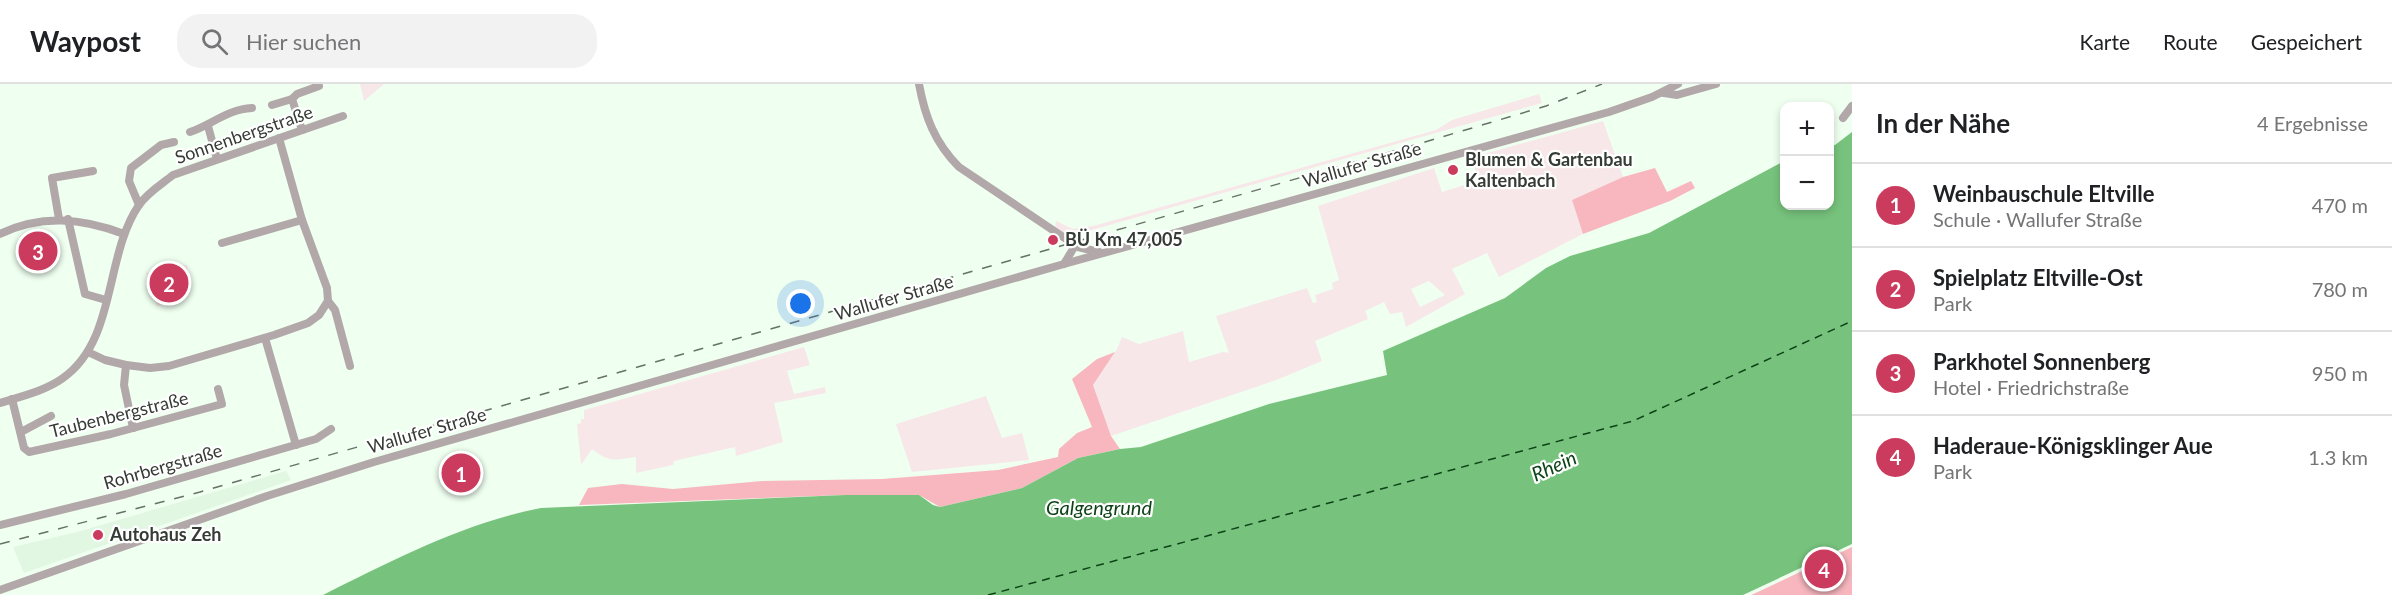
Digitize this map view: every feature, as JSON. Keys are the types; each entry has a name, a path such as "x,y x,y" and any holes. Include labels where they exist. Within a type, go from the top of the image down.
{"street":[{"path":"919,84 931,130 952,160 971,177 1074,246 1104,253"},
{"path":"1664,93 1678,84"},
{"path":"1664,93 1675,95 1716,84"},
{"path":"272,105 292,99 297,94 319,86"},
{"name":"Wallufer Straße","path":"0,590 328,476 1064,264 1609,112 1664,93"},
{"path":"292,99 302,130"},
{"path":"1843,118 1852,106"},
{"path":"190,132 208,126 212,120 244,108 252,108"},
{"name":"Sonnenbergstraße","path":"0,403 54,384 74,369 88,352 96,335 124,234 139,205 152,191 173,175 343,116"},
{"path":"208,126 218,159"},
{"path":"279,138 302,219 325,279 328,301 335,310 350,366"},
{"path":"139,205 129,181 131,168 161,145 174,142"},
{"path":"93,171 52,178 86,294 106,300"},
{"path":"0,234 33,223 63,219 99,224 124,234"},
{"path":"222,243 302,219"},
{"path":"1074,246 1081,260"},
{"path":"1064,264 1074,246"},
{"path":"88,352 105,360 126,365 155,368 175,365 308,323 319,315 328,301"},
{"path":"265,338 296,445"},
{"path":"126,365 124,385 133,428"},
{"name":"Taubenbergstraße","path":"12,399 24,448 29,452 133,428 222,404 218,389"},
{"name":"Taubenbergstraße","path":"21,432 51,416"},
{"name":"Rohrbergstraße","path":"0,525 126,494 296,445 316,439 331,429"}],"shaded area":[{"path":"360,84 384,84 364,101"},
{"path":"1539,94 1542,103 1081,233 1066,236 1055,229 1056,221 1073,229 1093,226 1436,130 1452,120"},
{"path":"1603,121 1623,177 1572,200 1583,234 1499,277 1487,253 1452,269 1465,294 1406,327 1402,312 1390,314 1384,302 1365,311 1368,319 1315,341 1322,361 1279,379 1111,436 1093,385 1117,349 1122,337 1139,344 1183,331 1189,362 1223,352 1229,353 1216,316 1307,288 1313,303 1317,302 1315,295 1333,289 1332,283 1339,280 1318,206 1434,168 1442,192 1477,181 1473,157","holes":["1429,281 1445,295 1420,307 1411,289"]},
{"path":"1655,168 1667,192 1691,181 1695,188 1670,201 1583,234 1572,200 1623,177"},
{"path":"187,265 190,294 157,306 146,273"},
{"path":"804,347 810,365 787,371 794,394 825,387 826,393 774,403 783,442 736,456 735,447 674,461 673,465 636,473 636,457 612,459 603,457 592,449 581,465 577,424 584,419 584,410"},
{"path":"1115,352 1093,385 1111,436 1120,449 1078,458 1022,488 940,507 919,495 845,495 579,505 588,488 622,484 673,489 762,481 882,479 998,470 1058,457 1059,449 1077,433 1092,427 1072,379 1097,359"},
{"path":"986,396 1002,438 1022,433 1029,460 912,472 896,424"},
{"path":"286,471 291,480 24,573 13,547 77,532"},
{"path":"1852,547 1852,595 1751,595 1760,591"}],"water":[{"path":"1852,132 1852,544 1743,595 323,595 429,544 484,523 541,508 845,495 919,495 940,507 1022,488 1078,458 1141,447 1269,404 1387,375 1383,351 1505,298 1546,268 1570,256 1649,233 1780,163 1780,210 1834,210 1835,145"}],"ferry route":[{"path":"988,595 1633,421 1852,321"}],"railway":[{"path":"0,544 200,492 1425,142 1546,106 1602,84"}],"place":[{"name":"Blumen & Gartenbau Kaltenbach","path":"1453,170"},
{"name":"BÜ Km 47,005","path":"1053,240"},
{"name":"Parkhotel Sonnenberg","path":"38,251"},
{"name":"Spielplatz Eltville-Ost","path":"169,283"},
{"name":"Weinbauschule Eltville","path":"461,473"},
{"name":"Autohaus Zeh","path":"98,535"},
{"name":"Haderaue-Königsklinger Aue","path":"1824,569"}],"water label":[{"name":"Rhein","path":"1554,466"},
{"name":"Galgengrund","path":"1099,508"}]}
